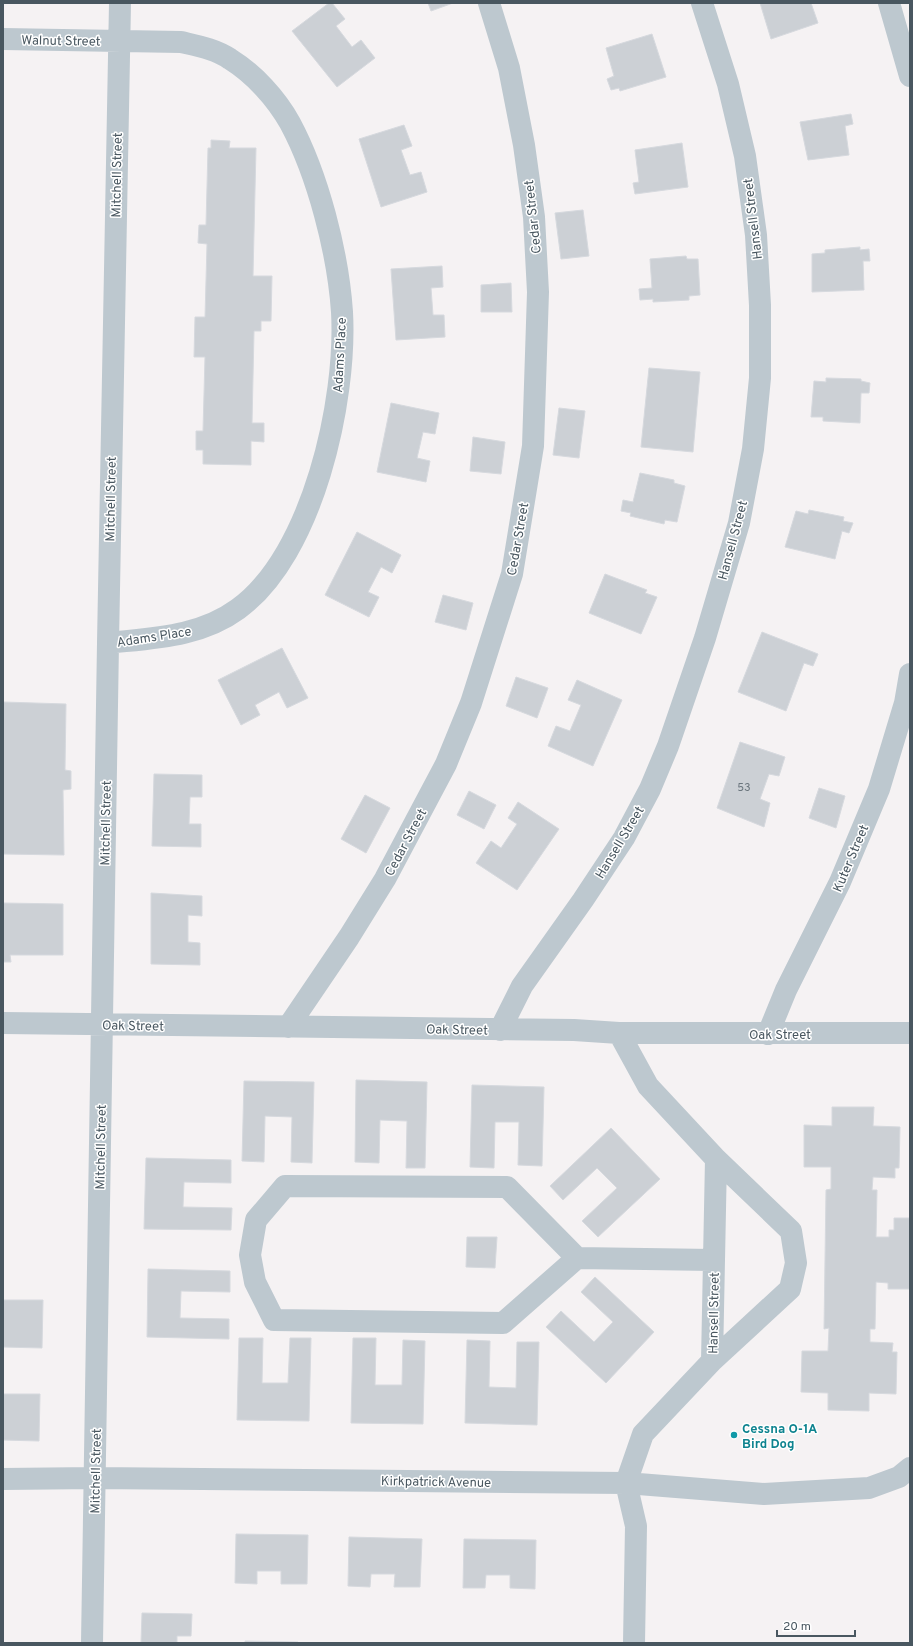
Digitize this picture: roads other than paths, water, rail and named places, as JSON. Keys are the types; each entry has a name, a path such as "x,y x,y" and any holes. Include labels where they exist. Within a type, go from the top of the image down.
{"street":[{"name":"Mitchell Street","path":"92,1643 120,3"},
{"name":"Cedar Street","path":"288,1027 349,937 385,879 446,764 471,703 512,574 533,446 538,292 534,217 524,145 509,68 489,3"},
{"name":"Hansell Street","path":"500,1030 522,986 583,900 624,838 650,789 668,746 703,645 739,523 753,449 760,378 760,305 756,235 745,156 728,84 702,3"},
{"path":"890,3 902,42 910,76"},
{"name":"Walnut Street","path":"3,39 119,41"},
{"name":"Adams Place","path":"108,644 178,635 205,627 238,609 268,580 286,554 299,531 318,481 336,407 342,344 342,312 338,280 326,216 303,150 289,122 277,103 250,74 229,58 205,47 181,42 119,41"},
{"name":"Kuter Street","path":"768,1034 786,990 840,882 879,789 905,704 910,674"},
{"name":"Oak Street","path":"3,1023 574,1030 619,1033 910,1033"},
{"path":"619,1033 648,1086 716,1159 791,1231 796,1263 790,1289 712,1361"},
{"name":"Hansell Street","path":"626,1483 643,1434 712,1361 716,1159"},
{"path":"577,1258 507,1187 285,1186 256,1220 250,1255 255,1282 274,1320 503,1322 577,1258 714,1260"},
{"name":"Kirkpatrick Avenue","path":"3,1479 95,1478 626,1483 764,1494 869,1488 899,1477 910,1468"},
{"path":"626,1483 636,1526 634,1643"}],"place":[{"name":"Cessna O-1A Bird Dog","path":"734,1435"}]}
